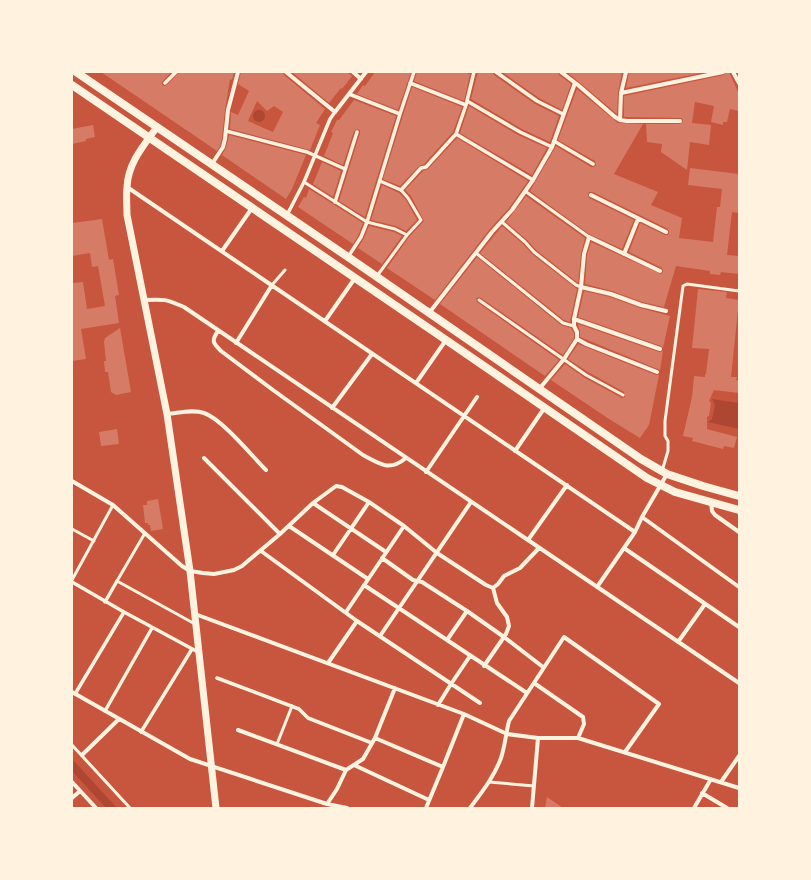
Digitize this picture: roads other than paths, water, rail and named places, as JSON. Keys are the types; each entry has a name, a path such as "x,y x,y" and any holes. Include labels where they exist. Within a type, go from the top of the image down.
{"main road":[{"path":"76,72 377,276 641,459 664,472 703,486 739,496"},
{"path":"72,85 447,339 647,478 675,492 739,510"}],"street":[{"path":"165,83 176,72"},
{"path":"212,164 223,147 226,139 228,110 238,72"},
{"path":"286,72 335,112"},
{"path":"353,72 361,79"},
{"path":"287,215 304,182 330,119 366,72"},
{"path":"348,257 361,237 414,72"},
{"path":"401,190 421,168 426,167 456,134 474,72"},
{"path":"496,72 537,101 563,114"},
{"path":"561,72 620,120 680,121"},
{"path":"620,120 621,93 626,72"},
{"path":"621,93 723,72"},
{"path":"733,72 739,83"},
{"path":"429,313 502,222 533,180 552,147 575,82"},
{"path":"410,83 466,103 520,132 552,147"},
{"path":"349,94 400,114"},
{"path":"157,127 133,163 129,174 126,187 127,215 167,414 190,571 195,624 195,651 216,808"},
{"path":"226,131 307,152 345,169"},
{"path":"335,202 357,132"},
{"path":"456,134 533,180"},
{"path":"554,141 593,164"},
{"path":"126,187 635,532"},
{"path":"591,195 666,232"},
{"path":"222,252 252,208"},
{"path":"624,254 638,219"},
{"path":"540,388 564,359 577,339 574,319 581,287 584,254 589,237 660,271"},
{"path":"325,321 355,278"},
{"path":"236,342 272,286"},
{"path":"581,287 611,294 641,305 666,311"},
{"path":"144,300 169,300 184,307 739,683"},
{"path":"574,319 660,349"},
{"path":"218,331 214,336 214,341 215,345 221,351 363,455 378,463 389,465 399,464 406,458"},
{"path":"416,383 447,339"},
{"path":"577,339 657,372"},
{"path":"332,408 372,354"},
{"path":"426,472 477,397"},
{"path":"516,451 545,407"},
{"path":"167,414 189,411 204,413 218,421 266,470"},
{"path":"204,458 280,534"},
{"path":"597,587 635,532 661,485 664,472"},
{"path":"72,480 113,505 174,560 190,571 214,574 234,570 242,566 261,551 313,503 336,486 342,487 369,502 404,526 438,553 486,586 493,588"},
{"path":"528,540 567,485"},
{"path":"333,555 369,502"},
{"path":"380,636 438,553 471,502"},
{"path":"711,502 712,512 714,515 739,532"},
{"path":"313,503 386,552"},
{"path":"642,517 739,587"},
{"path":"289,526 368,579"},
{"path":"346,612 404,526"},
{"path":"493,588 504,576 520,568 539,548"},
{"path":"624,548 739,627"},
{"path":"261,551 357,621 480,703"},
{"path":"382,558 413,580 422,582 467,611 504,637 543,668"},
{"path":"72,581 106,602 195,651"},
{"path":"106,602 117,581"},
{"path":"364,585 527,694"},
{"path":"484,666 509,630 509,622 497,603 493,588"},
{"path":"678,642 705,604"},
{"path":"447,640 467,611"},
{"path":"124,612 73,693 182,756 327,804 347,808"},
{"path":"194,614 464,714 507,734 538,738 578,738 739,788"},
{"path":"328,663 357,621"},
{"path":"105,711 152,628"},
{"path":"470,808 490,782 501,758 509,721 564,637 659,704 625,752"},
{"path":"141,732 195,651"},
{"path":"438,705 470,656"},
{"path":"217,678 292,706 299,709 308,718 372,743"},
{"path":"534,683 583,717 584,724 578,738"},
{"path":"327,804 337,789 346,770 363,759 375,738 395,688"},
{"path":"426,808 444,767 464,714"},
{"path":"82,755 119,719"},
{"path":"238,730 346,770"},
{"path":"375,738 444,767"},
{"path":"532,808 538,738"},
{"path":"721,782 739,756"},
{"path":"354,765 429,800"},
{"path":"694,808 711,779"},
{"path":"72,782 96,808"},
{"path":"72,798 80,791"},
{"path":"702,793 727,808"}],"lane":[{"path":"377,276 406,235 421,220 408,198 401,190 380,181"},
{"path":"304,182 366,222 396,229 406,235"},
{"path":"525,191 589,237"},
{"path":"502,222 534,252 576,285 581,287"},
{"path":"476,253 563,323 574,326"},
{"path":"272,286 285,270"},
{"path":"664,472 668,451 668,441 664,432 665,421 683,286 687,284 739,291"},
{"path":"479,300 586,375 623,396"},
{"path":"72,581 113,505"},
{"path":"72,529 94,541"},
{"path":"145,533 117,581 195,624"},
{"path":"277,744 292,706"},
{"path":"72,745 130,808"},
{"path":"490,782 534,786"}]}
